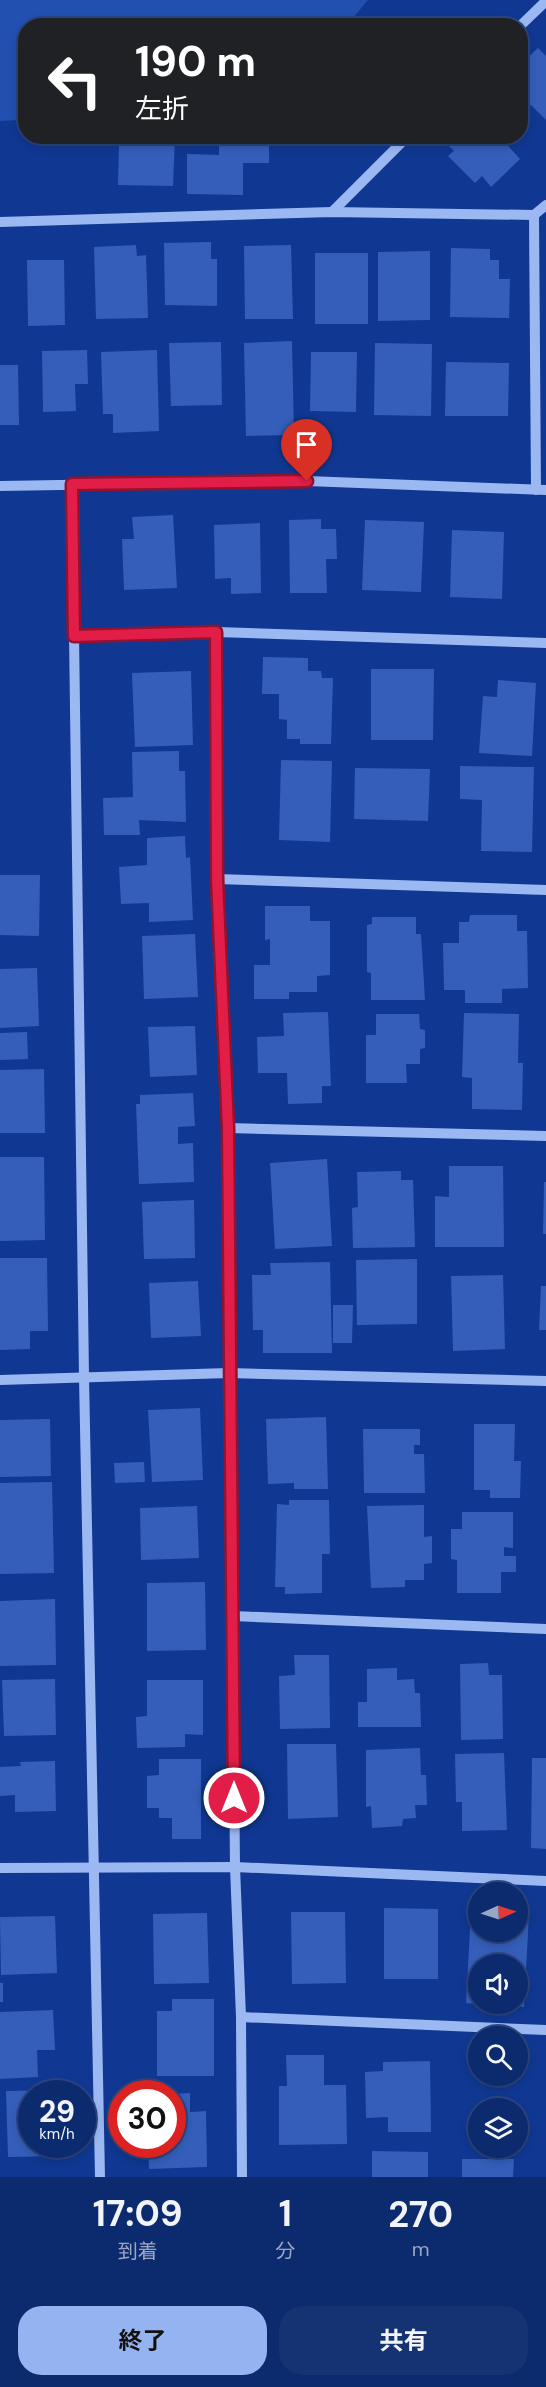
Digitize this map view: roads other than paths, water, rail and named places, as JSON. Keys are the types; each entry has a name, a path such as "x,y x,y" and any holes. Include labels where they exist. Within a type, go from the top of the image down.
{"street":[{"path":"528,18 546,1"},
{"path":"332,212 400,144"},
{"path":"0,222 332,212 534,215 546,205"},
{"path":"0,486 307,481 541,490 534,215"},
{"path":"72,484 84,1377 100,2177"},
{"path":"74,636 216,632 546,643"},
{"path":"216,632 217,879 228,1128 235,1867 241,2018 242,2177"},
{"path":"217,879 546,890"},
{"path":"228,1128 546,1136"},
{"path":"0,1380 229,1373 546,1381"},
{"path":"232,1616 473,1624 546,1629"},
{"path":"0,1868 235,1867 546,1881"},
{"path":"241,2018 546,2030"}]}
